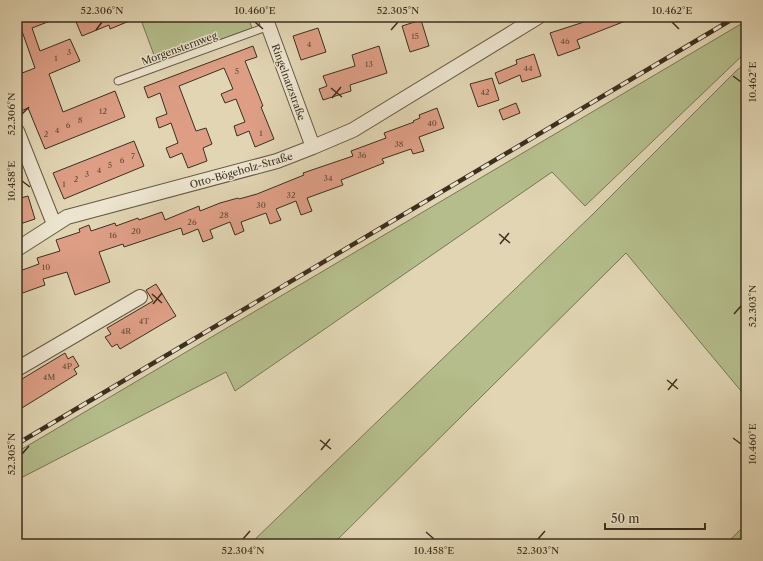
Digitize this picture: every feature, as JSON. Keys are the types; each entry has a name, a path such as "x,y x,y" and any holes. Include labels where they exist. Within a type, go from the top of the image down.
{"street":[{"name":"Otto-Bögeholz-Straße","path":"17,249 67,217 277,161 353,130 538,17"},
{"name":"Ringelnatzstraße","path":"267,22 313,147"},
{"path":"17,131 54,224"},
{"path":"17,369 140,297"}],"lane":[{"name":"Morgensternweg","path":"118,81 267,22"}],"green space":[{"path":"148,17 248,17 252,28 157,63 141,20"},
{"path":"746,21 746,52 585,206 552,172 235,391 226,372 17,480 17,452"},
{"path":"746,63 746,397 626,253 333,544 250,544 593,214 737,70"},
{"path":"746,524 746,544 726,544"}],"building":[{"path":"17,17 58,18 32,28 40,51 70,39 80,61 49,74 63,112 115,91 125,117 45,149 28,108 21,111 17,101 17,75 35,68"},
{"path":"74,17 139,17 110,29 109,25 82,36"},
{"path":"589,17 633,18 577,40 580,48 558,56 550,33 590,20"},
{"path":"421,20 429,46 410,52 402,26"},
{"path":"318,28 326,52 301,60 293,36"},
{"path":"253,46 257,57 245,61 274,139 255,147 249,131 237,136 234,126 245,122 236,99 225,103 221,94 233,89 224,68 179,86 196,131 206,128 212,144 203,148 207,161 188,168 182,153 170,158 166,148 178,143 171,123 159,128 156,118 167,114 160,93 148,98 144,87"},
{"path":"379,46 387,73 350,85 351,91 323,100 319,89 327,86 323,76 355,66 352,55"},
{"path":"534,54 541,76 522,82 520,75 499,84 495,73 517,64 516,60"},
{"path":"492,78 499,100 478,107 470,84"},
{"path":"516,103 520,113 503,120 499,110"},
{"path":"437,108 444,128 419,137 424,151 413,154 411,149 382,159 384,163 341,180 343,185 307,198 312,211 301,215 296,201 276,209 281,220 270,224 266,213 241,222 244,231 235,235 230,222 210,230 213,238 203,242 198,229 183,235 181,228 124,247 123,244 99,252 110,282 75,295 67,272 43,279 45,285 17,295 17,272 39,264 37,258 60,251 56,240 80,232 79,229 89,225 91,231 115,223 116,226 138,218 139,220 162,212 165,220 199,206 200,211 220,203 257,194 304,175 303,173 353,156 351,151 386,138 384,133 414,122 413,121 420,118 419,115"},
{"path":"134,141 144,166 64,199 53,173"},
{"path":"28,196 35,219 17,225 17,199"},
{"path":"156,284 176,316 120,349 117,344 112,347 105,337 111,334 107,328 153,301 146,290"},
{"path":"65,353 68,359 73,356 79,366 74,369 77,374 17,411 17,382"}],"railway":[{"path":"17,444 736,17"}]}
